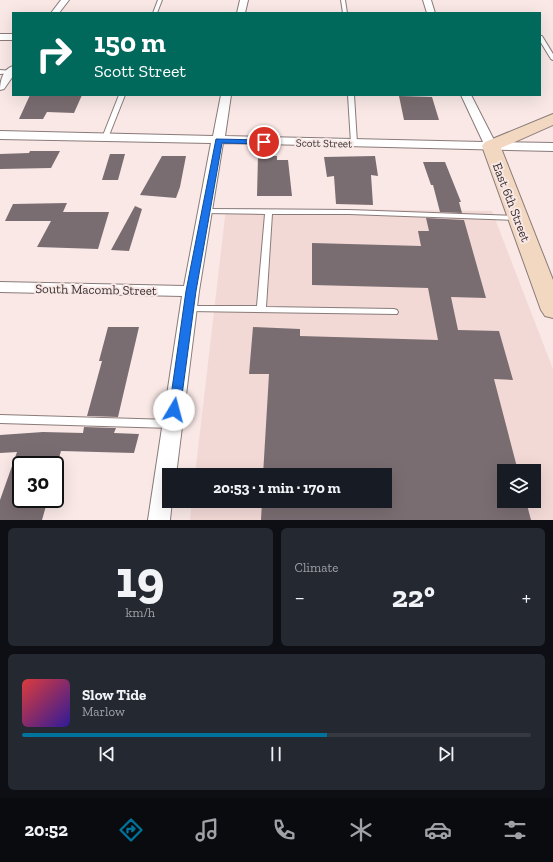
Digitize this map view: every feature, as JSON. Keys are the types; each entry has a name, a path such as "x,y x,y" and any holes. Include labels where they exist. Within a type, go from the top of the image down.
{"street":[{"path":"56,12 65,0"},
{"path":"241,12 244,0"},
{"path":"427,0 431,12"},
{"path":"0,37 12,37"},
{"path":"0,87 8,71"},
{"path":"158,520 190,299 226,96"},
{"name":"East 6th Street","path":"466,96 491,146 552,308"},
{"path":"491,146 553,119"},
{"name":"Scott Street","path":"0,135 218,141 553,147"},
{"name":"South Macomb Street","path":"0,287 190,299"}],"lane":[{"path":"155,12 160,0"},
{"path":"343,0 345,12"},
{"path":"541,39 553,58"},
{"path":"105,138 122,96"},
{"path":"351,96 354,143"},
{"path":"206,211 349,212 518,218"},
{"path":"261,309 268,211"},
{"path":"190,299 261,309 394,312"},
{"path":"0,419 172,424"}],"shaded area":[{"path":"226,208 492,211 553,369 553,520 190,520 191,508 392,508 392,468 196,468"}],"building":[{"path":"30,96 82,96 74,113 47,112 43,119 19,119"},
{"path":"399,96 432,97 439,120 404,120"},
{"path":"30,151 60,151 51,168 0,169 0,154 29,153"},
{"path":"110,154 125,154 118,180 102,180"},
{"path":"162,156 186,156 180,187 176,198 140,195"},
{"path":"258,156 277,156 277,160 288,160 292,196 257,196"},
{"path":"375,156 378,176 371,175 373,205 336,204 334,176 327,177 324,157"},
{"path":"423,162 445,162 461,202 459,202 462,213 440,212 433,185 431,185"},
{"path":"67,203 63,212 109,212 98,249 37,247 51,221 5,221 13,204"},
{"path":"135,206 142,209 129,251 111,250"},
{"path":"426,218 464,220 486,298 451,297 458,330 499,331 513,380 494,379 516,464 497,464 497,508 528,508 531,520 261,520 262,508 392,508 392,468 263,468 269,374 249,374 253,327 300,329 300,336 438,340 428,288 312,285 312,243 421,246 418,231 429,231"},
{"path":"108,327 139,327 118,417 87,416 102,361 99,361"},
{"path":"84,427 116,428 114,433 139,434 134,453 61,451 60,456 16,456 17,452 0,453 0,435 43,432 83,433"},
{"path":"12,466 12,508 45,508 42,520 0,520 0,500"}],"route":[{"path":"174,410 191,291 218,141 264,142"}]}
